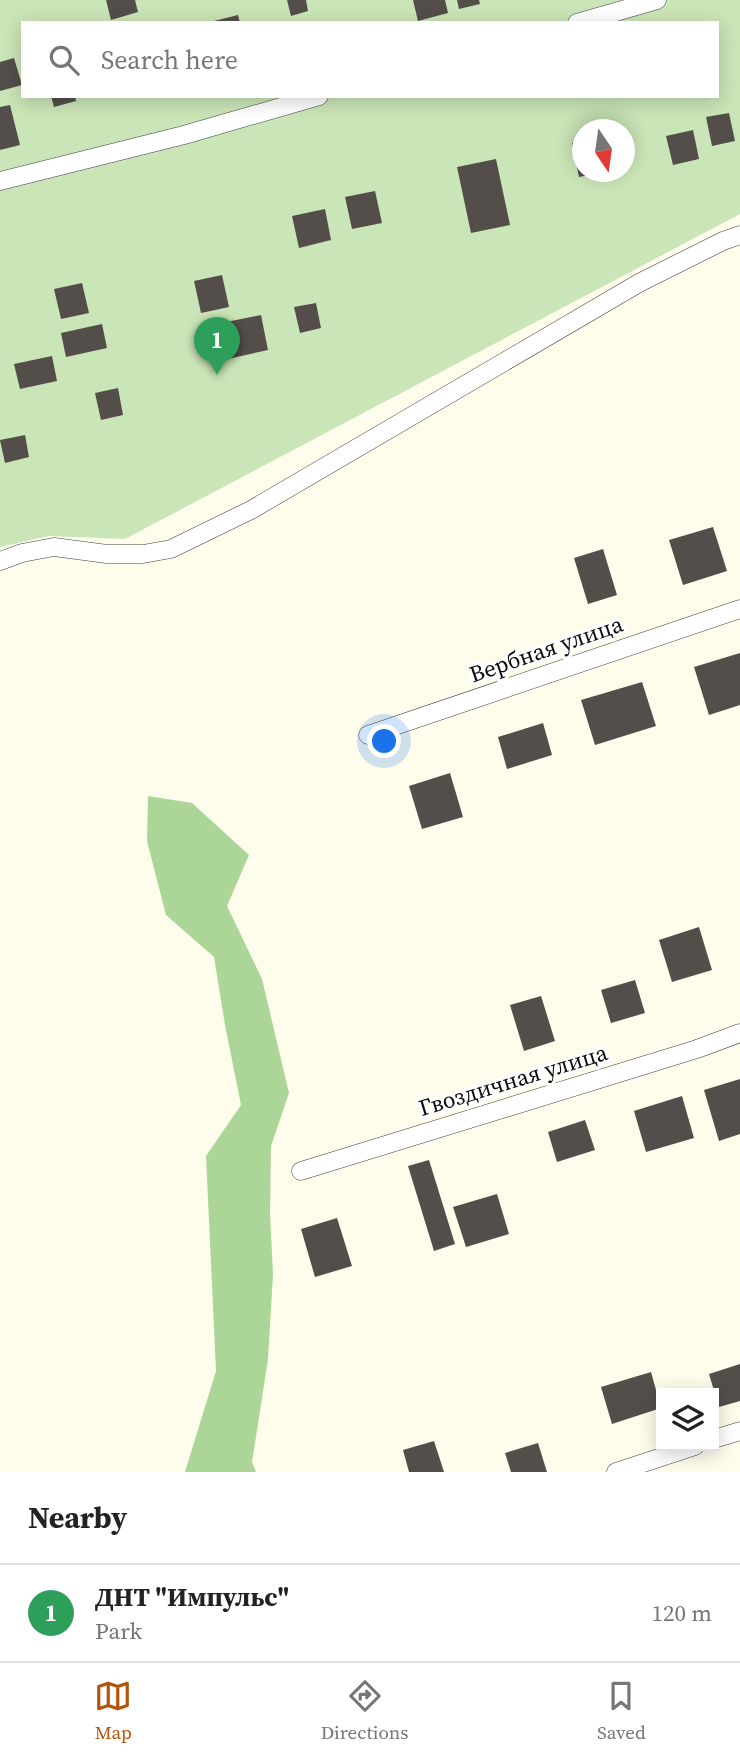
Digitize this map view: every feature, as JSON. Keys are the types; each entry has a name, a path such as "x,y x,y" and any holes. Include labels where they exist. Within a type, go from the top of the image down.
{"street":[{"path":"584,21 657,0"},
{"path":"0,181 184,135 312,98"},
{"path":"0,561 54,547 107,554 143,554 172,549 251,510 639,283 740,235"},
{"name":"Вербная улица","path":"368,735 740,609"},
{"name":"Гвоздичная улица","path":"301,1171 697,1049 740,1033"},
{"path":"719,1437 740,1431"},
{"path":"616,1472 680,1451"}],"green space":[{"path":"0,0 740,0 740,214 125,539 49,536 0,547"},
{"path":"148,796 192,803 249,855 227,906 262,979 289,1093 271,1146 273,1274 268,1359 252,1462 256,1472 185,1472 216,1371 206,1156 241,1105 214,957 166,915 147,841"}],"building":[{"path":"106,0 135,0 138,12 111,20"},
{"path":"287,0 306,0 308,11 291,16"},
{"path":"413,0 445,0 448,13 418,21"},
{"path":"457,0 479,0 480,4 459,9"},
{"path":"238,15 240,21 214,21"},
{"path":"14,58 21,85 0,91 0,62"},
{"path":"52,98 75,98 76,101 54,107"},
{"path":"10,105 20,145 0,150 0,107"},
{"path":"729,113 735,141 712,146 706,117"},
{"path":"693,130 699,159 673,165 666,136"},
{"path":"496,159 510,225 471,233 457,167"},
{"path":"375,191 382,223 352,229 345,197"},
{"path":"325,209 331,240 299,248 292,216"},
{"path":"222,275 229,307 201,313 194,281"},
{"path":"82,283 89,313 61,319 54,289"},
{"path":"316,303 321,328 300,333 294,307"},
{"path":"261,315 268,350 214,362 206,326"},
{"path":"102,324 107,348 66,357 61,333"},
{"path":"52,356 57,381 20,389 14,364"},
{"path":"118,388 123,415 101,420 95,393"},
{"path":"25,435 29,457 5,463 0,440"},
{"path":"713,527 727,571 683,585 669,540"},
{"path":"603,549 617,595 588,604 574,558"},
{"path":"740,653 740,705 709,715 694,667"},
{"path":"642,682 656,726 595,745 581,700"},
{"path":"543,723 552,755 507,769 498,737"},
{"path":"450,773 463,817 422,829 409,786"},
{"path":"699,927 712,970 672,982 659,940"},
{"path":"635,980 645,1013 611,1023 601,990"},
{"path":"541,996 555,1041 524,1051 510,1005"},
{"path":"740,1079 740,1134 719,1141 704,1090"},
{"path":"682,1096 694,1138 646,1152 634,1111"},
{"path":"585,1120 595,1150 557,1162 548,1132"},
{"path":"429,1160 455,1244 434,1251 408,1166"},
{"path":"497,1194 509,1234 466,1247 453,1207"},
{"path":"337,1218 352,1266 315,1277 301,1229"},
{"path":"740,1364 740,1401 719,1407 719,1388 713,1388 709,1374"},
{"path":"651,1372 656,1390 656,1410 612,1424 601,1387"},
{"path":"434,1441 444,1472 409,1472 403,1450"},
{"path":"538,1443 547,1472 511,1472 505,1453"}],"place":[{"name":"ДНТ \"Импульс\"","path":"217,375"}]}
